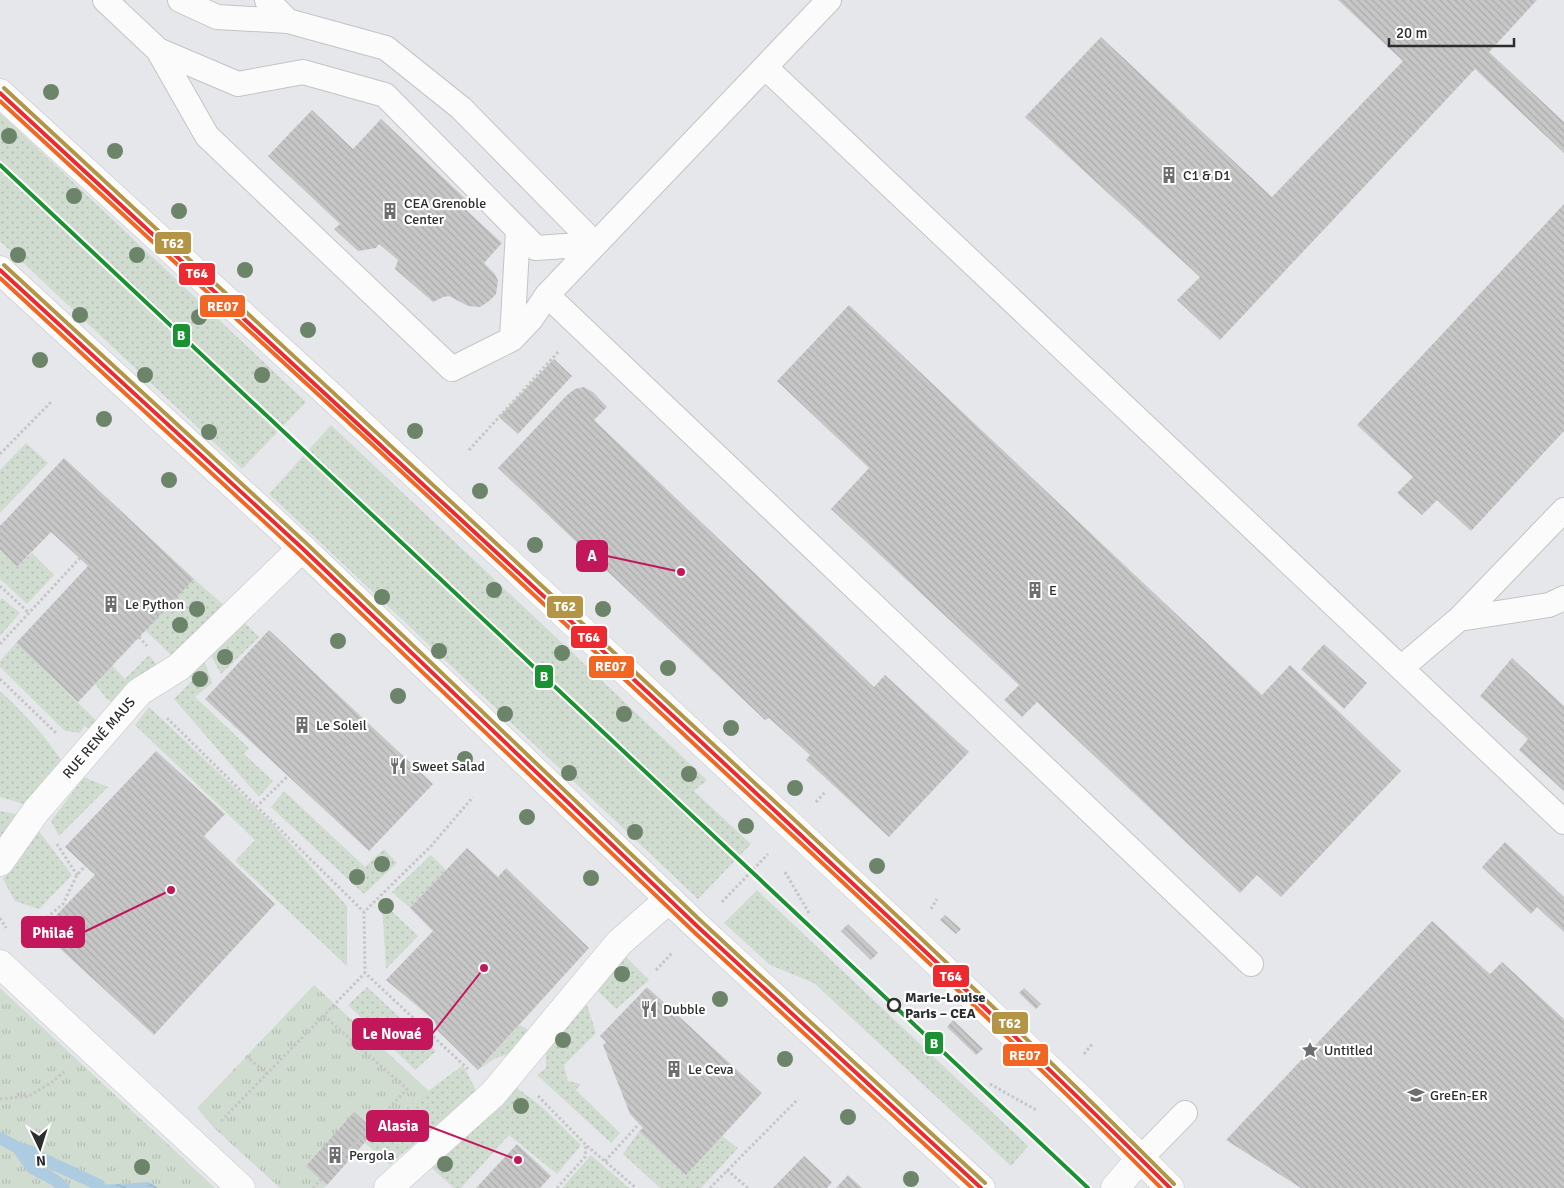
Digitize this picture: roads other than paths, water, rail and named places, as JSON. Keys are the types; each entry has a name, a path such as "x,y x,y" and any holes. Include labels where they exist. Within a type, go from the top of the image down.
{"main road":[{"path":"0,92 326,392 793,827 1089,1107 1170,1188"},
{"path":"0,270 302,548 669,899 981,1188"},
{"name":"RUE RENÉ MAUS","path":"0,862 36,811 139,692 179,667 302,548"},
{"path":"388,1188 493,1094 619,943 669,899"},
{"path":"0,964 241,1188"},
{"path":"1114,1188 1140,1159"}],"lane":[{"path":"105,0 158,50 207,136 452,369 512,339 531,319 547,295 829,0"},
{"path":"180,0 217,17 288,21 386,48 461,108 596,244"},
{"path":"266,0 288,21"},
{"path":"158,50 238,84 303,72 385,95 536,248 596,244"},
{"path":"765,67 1564,822"},
{"path":"512,339 518,230"},
{"path":"547,295 1251,964"},
{"path":"1401,668 1458,619 1564,510"},
{"path":"1458,619 1549,605 1564,598"},
{"path":"1140,1159 1185,1113"}],"water":[{"path":"149,1182 158,1188 95,1188 99,1185"}],"waterway":[{"path":"0,1138 18,1148 32,1168 55,1180 64,1188"},
{"path":"18,1148 30,1151 99,1185"}],"place":[{"name":"C1 & D1","path":"1169,175"},
{"name":"CEA Grenoble Center","path":"390,211"},
{"name":"A","path":"681,572"},
{"name":"E","path":"1035,590"},
{"name":"Le Python","path":"111,604"},
{"name":"Le Soleil","path":"302,725"},
{"name":"Sweet Salad","path":"398,766"},
{"name":"Philaé","path":"171,890"},
{"name":"Le Novaé","path":"484,968"},
{"name":"Marie-Louise Paris – CEA","path":"894,1005"},
{"name":"Dubble","path":"649,1009"},
{"name":"Untitled","path":"1310,1050"},
{"name":"Le Ceva","path":"674,1069"},
{"name":"GreEn-ER","path":"1416,1095"},
{"name":"Pergola","path":"335,1155"},
{"name":"Alasia","path":"518,1160"}]}
